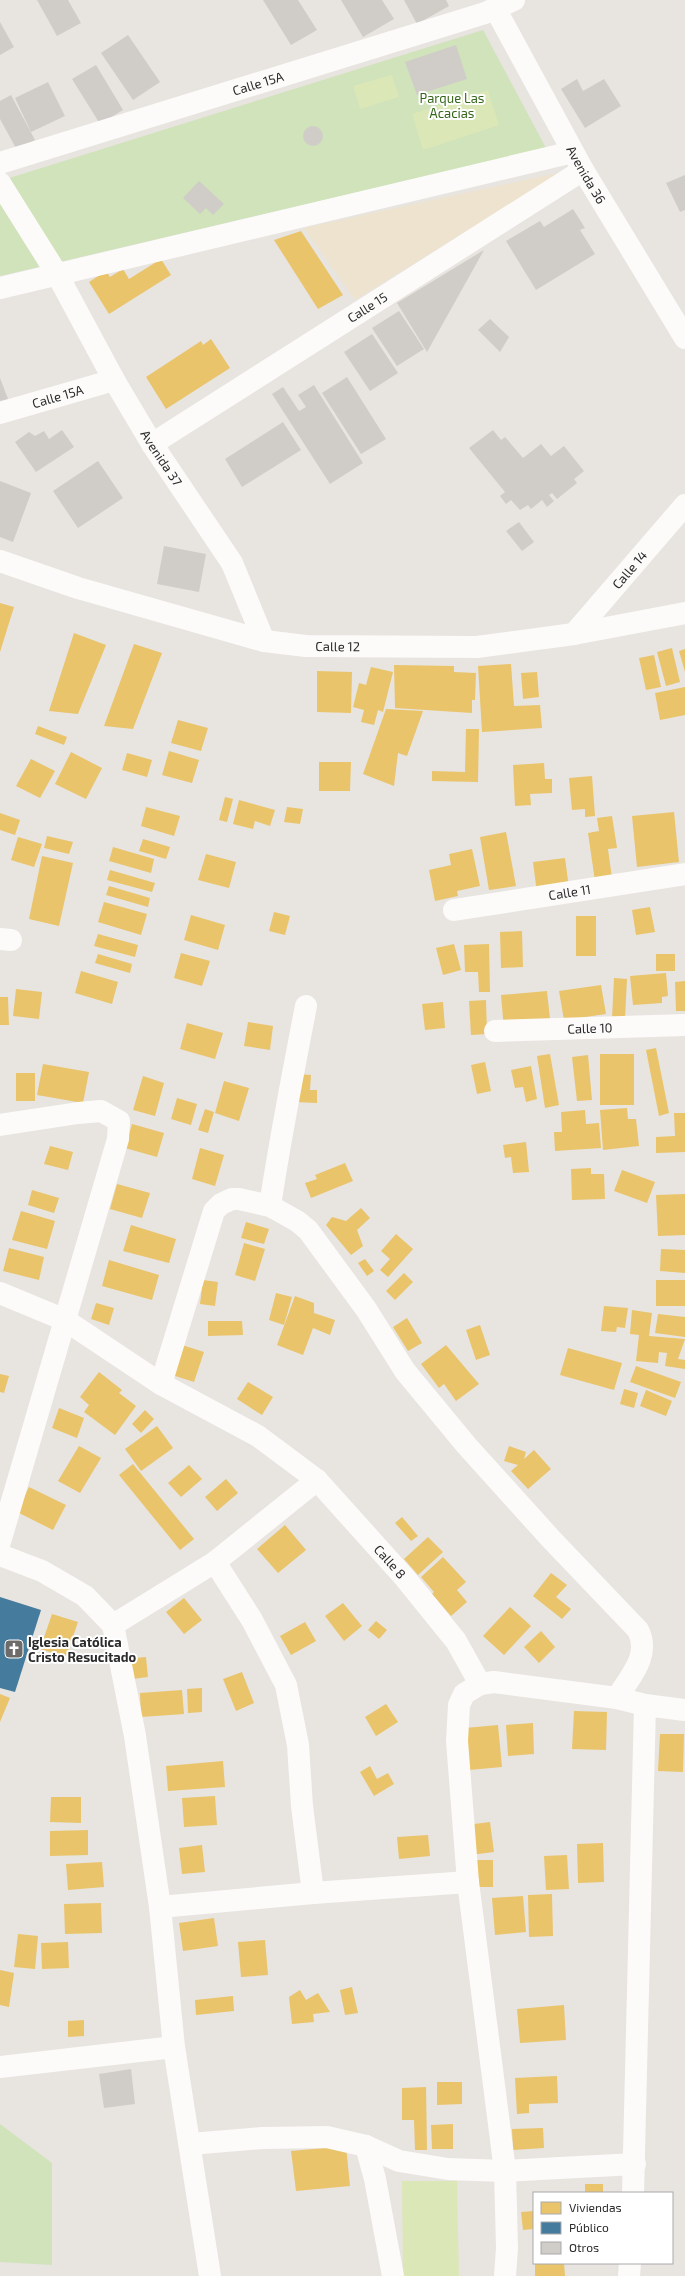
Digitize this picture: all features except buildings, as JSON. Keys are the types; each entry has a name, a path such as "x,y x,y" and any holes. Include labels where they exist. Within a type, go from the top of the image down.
{"street":[{"name":"Avenida 36","path":"493,5 578,161 685,338"},
{"name":"Calle 15A","path":"0,163 493,5"},
{"path":"0,288 57,274 578,161"},
{"name":"Calle 15","path":"152,444 578,161"},
{"name":"Avenida 37","path":"0,183 57,274 114,380 152,444 232,563 264,641"},
{"name":"Calle 15A","path":"0,413 114,380"},
{"name":"Calle 14","path":"574,634 685,505"},
{"name":"Calle 12","path":"0,561 78,588 264,641 306,646 359,648 477,647 574,634 685,613"},
{"name":"Calle 11","path":"454,910 685,874"},
{"path":"270,1206 281,1130 287,1110 306,1006"},
{"name":"Calle 10","path":"495,1031 685,1025"},
{"path":"0,1125 100,1111 119,1121 118,1139 0,1542"},
{"path":"161,1384 214,1211 221,1204 232,1199 270,1206 297,1221 317,1240 366,1310 405,1371 467,1446 551,1540 638,1630 643,1644 643,1655 617,1698"},
{"name":"Calle 8","path":"0,1293 65,1320 161,1384 258,1436 317,1480 405,1578 456,1641 480,1684"},
{"path":"113,1625 215,1562 317,1480"},
{"path":"0,1555 42,1571 85,1596 113,1625 135,1736 160,1907 174,2046 210,2276"},
{"path":"215,1562 252,1620 286,1685 298,1745 302,1806 313,1893"},
{"path":"505,2276 507,2248 505,2171 468,1882 457,1741 459,1705 464,1694 480,1684 494,1682 617,1698 645,1705 685,1710"},
{"path":"633,2192 635,2164 645,1705"},
{"path":"160,1907 313,1893 468,1882"},
{"path":"0,2067 174,2046"},
{"path":"190,2144 262,2138 327,2137 366,2146 399,2161 419,2166 448,2169 505,2171 635,2164"},
{"path":"366,2146 375,2179 393,2276"},
{"path":"629,2276 630,2264"}],"green space":[{"name":"Parque Las Acacias","path":"483,30 546,148 0,276 0,181"},
{"path":"392,75 399,97 360,109 353,86"},
{"path":"488,90 499,125 423,150 412,114"},
{"path":"0,2124 52,2163 52,2265 0,2262"},
{"path":"402,2181 457,2181 459,2276 403,2276"}],"sand":[{"path":"562,172 355,300 304,228"}],"place":[{"name":"Iglesia Católica Cristo Resucitado","path":"14,1649"}]}
